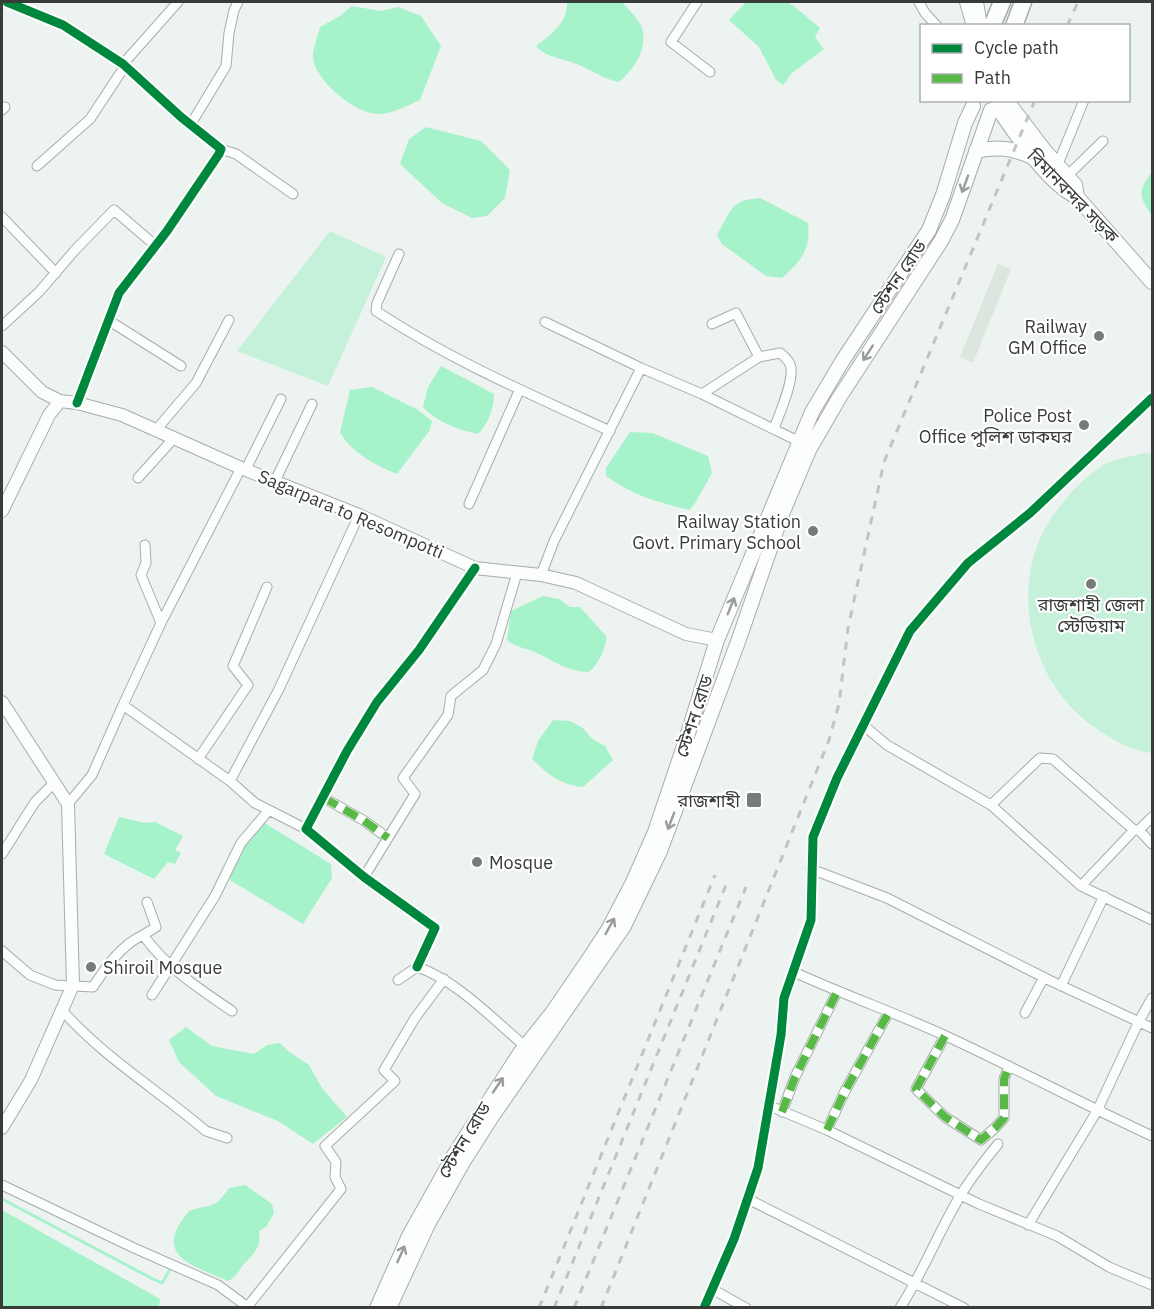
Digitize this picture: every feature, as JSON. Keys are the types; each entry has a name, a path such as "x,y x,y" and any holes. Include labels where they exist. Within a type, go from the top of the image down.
{"highway":[{"path":"993,24 1002,2"},
{"path":"1015,24 1023,2"}],"main road":[{"path":"966,2 972,24"},
{"path":"977,2 981,24"},
{"path":"971,103 978,109 999,104 1059,176"},
{"name":"স্টেশন রোড","path":"377,1308 409,1236 456,1152 495,1090 587,963 608,930 633,882 655,832 686,743 717,640 812,412 843,360 930,230 944,195 971,103"},
{"name":"বিমানবন্দর সড়ক","path":"999,104 1036,159 1075,185 1077,196 1152,282"},
{"name":"স্টেশন রোড","path":"389,1308 428,1224 463,1161 624,926 660,851 739,639 782,514 809,450 839,398 941,241 952,220 976,151 999,104"},
{"path":"976,151 993,147 1004,148 1036,159"},
{"name":"Sagarpara to Resompotti","path":"2,352 42,392 60,401 122,415 243,469 359,515 475,568 541,575 576,583 686,634 717,640"},
{"path":"2,511 49,415 60,401"},
{"path":"2,702 68,804 73,985 31,1080 2,1128"}],"street":[{"path":"7,2 63,25 124,65 181,117 221,149 236,154 293,194"},
{"path":"37,166 90,119 124,65 178,2"},
{"path":"191,124 225,66 229,33 238,2"},
{"path":"696,2 671,42 710,72"},
{"path":"919,2 935,24"},
{"path":"1073,110 1080,102"},
{"path":"1059,176 1081,102"},
{"path":"1059,176 1103,141"},
{"path":"77,403 119,293 156,246 221,149"},
{"path":"2,326 39,292 75,249 114,210 156,246"},
{"path":"2,217 56,273"},
{"path":"399,254 377,303 376,311 443,353 519,391 610,431"},
{"path":"712,324 736,313 759,357"},
{"path":"108,320 181,366"},
{"path":"156,430 196,383 229,320"},
{"path":"545,322 800,442"},
{"path":"702,394 759,357 780,353 789,360 792,370 788,390 774,429"},
{"path":"541,575 554,540 640,368"},
{"path":"469,504 519,391"},
{"path":"704,1308 734,1239 758,1168 770,1106 784,999 811,920 813,837 863,725 910,631 968,563 1030,513 1152,398"},
{"path":"68,804 92,775 161,623 280,399"},
{"path":"275,481 312,404"},
{"path":"138,478 174,438"},
{"path":"230,781 279,689 359,515"},
{"path":"145,545 146,562 141,575 161,623"},
{"path":"306,829 347,751 377,702 419,650 475,568"},
{"path":"364,877 415,794 403,778 448,715 451,696 483,670 496,644 517,573"},
{"path":"198,759 248,685 233,666 267,587"},
{"path":"123,705 230,781 255,803 306,829 364,877 435,928 417,967 398,980"},
{"path":"863,725 887,745 991,805 1081,886 1152,920"},
{"path":"991,805 1040,758 1053,759 1152,844"},
{"path":"2,854 35,802 54,783"},
{"path":"324,798 363,820 388,838"},
{"path":"152,995 215,896 241,843 268,810"},
{"path":"1081,886 1136,830 1152,817"},
{"path":"811,870 887,898 1061,986 1152,1028"},
{"path":"1061,986 1104,896"},
{"path":"2,951 30,975 55,985 93,987 111,960 137,937 156,927 147,902"},
{"path":"143,935 155,951 180,976 232,1011"},
{"path":"417,967 429,970 444,980 525,1047"},
{"path":"794,972 945,1036 1152,1136"},
{"path":"1025,1013 1044,977"},
{"path":"2,1185 218,1285 249,1307 341,1189 335,1177 336,1162 324,1146 395,1081 384,1070 415,1018 444,980"},
{"path":"782,1112 795,1077 837,992"},
{"path":"1028,1225 1097,1111 1152,998"},
{"path":"61,1009 80,1031 206,1131 227,1138"},
{"path":"827,1130 860,1063 889,1012"},
{"path":"945,1036 916,1089 945,1117 981,1140 1004,1118 1004,1079 1009,1066"},
{"path":"770,1106 827,1130 961,1195 1058,1236 1109,1267 1152,1285"},
{"path":"900,1308 916,1283 961,1195 976,1171 998,1144"},
{"path":"748,1200 964,1308"},
{"path":"712,1289 746,1308"}],"shaded area":[{"path":"567,2 622,2 638,21 643,36 641,51 630,71 619,82 551,56 536,46 553,33 562,22"},
{"path":"746,2 786,2 794,6 820,28 815,37 824,49 792,73 783,85 776,80 759,47 729,20"},
{"path":"352,6 381,11 398,7 421,16 441,46 420,100 391,112 371,113 339,96 322,77 313,58 320,27"},
{"path":"426,127 481,141 510,170 505,198 487,216 472,218 442,203 400,164 409,139"},
{"path":"1152,172 1152,216 1142,199 1142,189"},
{"path":"760,198 808,223 806,248 795,266 782,278 766,276 722,244 717,235 732,208 743,201"},
{"path":"330,231 386,257 328,386 237,351"},
{"path":"998,264 1011,269 973,363 960,357"},
{"path":"441,366 494,394 490,416 478,434 448,425 423,407 428,387"},
{"path":"372,387 418,410 432,421 430,430 397,474 357,452 340,432 350,390"},
{"path":"630,432 652,433 708,456 712,473 689,510 636,494 606,476 606,468"},
{"name":"রাজশাহী জেলা স্টেডিয়াম","path":"1145,453 1152,454 1152,753 1136,750 1114,740 1072,708 1055,686 1041,661 1032,634 1028,605 1029,577 1036,549 1048,523 1066,498 1087,477 1105,464"},
{"path":"543,596 559,599 570,607 580,607 607,637 601,656 589,672 566,667 507,640 511,611"},
{"path":"553,720 570,721 583,728 592,739 605,746 613,760 583,787 567,784 555,778 532,759 538,741"},
{"path":"119,817 146,823 155,822 183,836 175,850 181,853 175,864 168,862 154,879 104,854"},
{"path":"263,822 331,864 332,878 303,924 230,880 233,864 240,848 256,827"},
{"path":"186,1027 212,1046 254,1054 267,1045 280,1043 309,1065 322,1088 347,1117 313,1144 278,1121 216,1096 179,1062 169,1040"},
{"path":"245,1185 272,1204 274,1213 266,1227 259,1231 259,1241 254,1253 228,1281 201,1270 181,1257 175,1249 174,1239 178,1226 189,1211 215,1203 229,1188"},
{"path":"2,1210 160,1299 159,1307 2,1307"}],"waterway":[{"path":"2,1199 162,1283 169,1271"}],"railway":[{"path":"1068,24 1078,2"},
{"path":"601,1308 829,740 839,704 848,628 884,462 1034,102"},
{"path":"539,1308 715,875"},
{"path":"554,1308 728,880"},
{"path":"574,1308 746,887"}],"marked path":[{"path":"324,798 363,820 388,838"},
{"path":"782,1112 795,1077 837,992"},
{"path":"827,1130 845,1091 889,1012"},
{"path":"945,1036 916,1089 945,1117 981,1140 1004,1118 1004,1079 1009,1066"}],"cycle path":[{"path":"7,2 63,25 123,64 181,117 221,149 167,231 119,293 77,403"},
{"path":"704,1308 734,1239 758,1168 781,1035 784,998 811,920 813,837 837,778 910,631 968,563 1030,513 1152,398"},
{"path":"417,967 435,928 364,877 306,829 347,751 377,702 419,650 475,568"}],"place":[{"name":"Railway GM Office","path":"1099,336"},
{"name":"Police Post Office পুলিশ ডাকঘর","path":"1084,425"},
{"name":"Railway Station Govt. Primary School","path":"813,531"},
{"name":"রাজশাহী জেলা স্টেডিয়াম","path":"1091,584"},
{"name":"রাজশাহী","path":"754,800"},
{"name":"Mosque","path":"477,862"},
{"name":"Shiroil Mosque","path":"91,967"}]}
